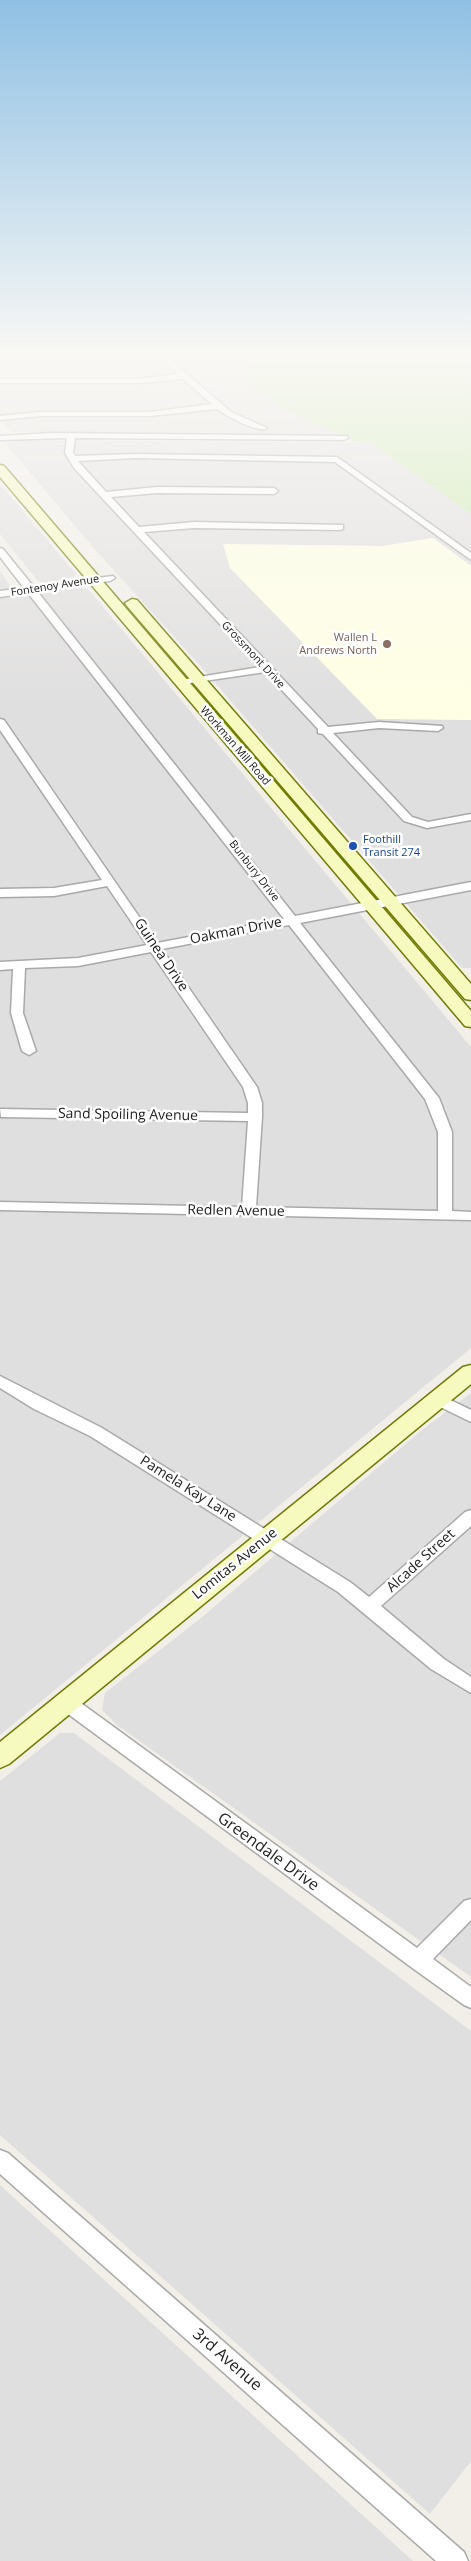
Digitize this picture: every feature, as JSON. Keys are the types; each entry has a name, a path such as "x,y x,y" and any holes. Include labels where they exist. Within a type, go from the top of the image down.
{"main road":[{"name":"Workman Mill Road","path":"9,471 94,580 471,1022"},
{"name":"Workman Mill Road","path":"10,471 110,578 471,995"},
{"name":"Lomitas Avenue","path":"0,1757 471,1372"}],"street":[{"name":"Grossmont Drive","path":"82,471 322,731 408,820 427,825 471,817"},
{"path":"352,471 471,556"},
{"path":"103,495 157,490 274,491"},
{"path":"135,530 194,525 340,527"},
{"name":"Bunbury Drive","path":"0,550 432,1098 446,1132 445,1216"},
{"name":"Fontenoy Avenue","path":"0,594 110,578"},
{"path":"181,682 266,669"},
{"name":"Guinea Drive","path":"0,722 112,882 250,1087 255,1103 255,1117 249,1211"},
{"path":"322,731 379,725 438,728"},
{"path":"0,893 54,892 112,882"},
{"name":"Oakman Drive","path":"0,966 78,962 390,900 471,886"},
{"path":"19,966 17,1013 29,1051"},
{"name":"Sand Spoiling Avenue","path":"1,1113 255,1117"},
{"name":"Redlen Avenue","path":"0,1206 471,1216"},
{"name":"Pamela Kay Lane","path":"0,1380 40,1405 96,1432 371,1606 420,1652 450,1675 471,1686"},
{"path":"438,1399 471,1418"},
{"name":"Alcade Street","path":"371,1606 471,1516"},
{"name":"Greendale Drive","path":"66,1703 471,1999"},
{"path":"418,1961 471,1908"},
{"name":"3rd Avenue","path":"0,2160 455,2561"}],"shaded area":[{"path":"28,471 410,471 471,514 471,566 433,538 383,546 223,544 439,720 471,720 471,968 462,968 204,670 91,545"},
{"path":"0,484 76,574 74,577 43,583 38,581 0,534"},
{"name":"Wallen L Andrews North","path":"433,538 471,566 471,720 377,719 230,568 223,544 383,546"},
{"path":"0,571 18,597 77,587 88,589 471,1047 471,1348 0,1735"},
{"path":"471,1393 471,1977 117,1725 102,1710 105,1693 201,1618 422,1430"},
{"path":"60,1733 74,1733 471,2031 471,2461 430,2514 0,2135 0,1781"},
{"path":"0,2185 413,2561 0,2561"}],"green space":[{"path":"410,471 471,471 471,514"}],"place":[{"name":"Wallen L Andrews North","path":"387,644"},
{"name":"Foothill Transit 274","path":"353,846"}]}
